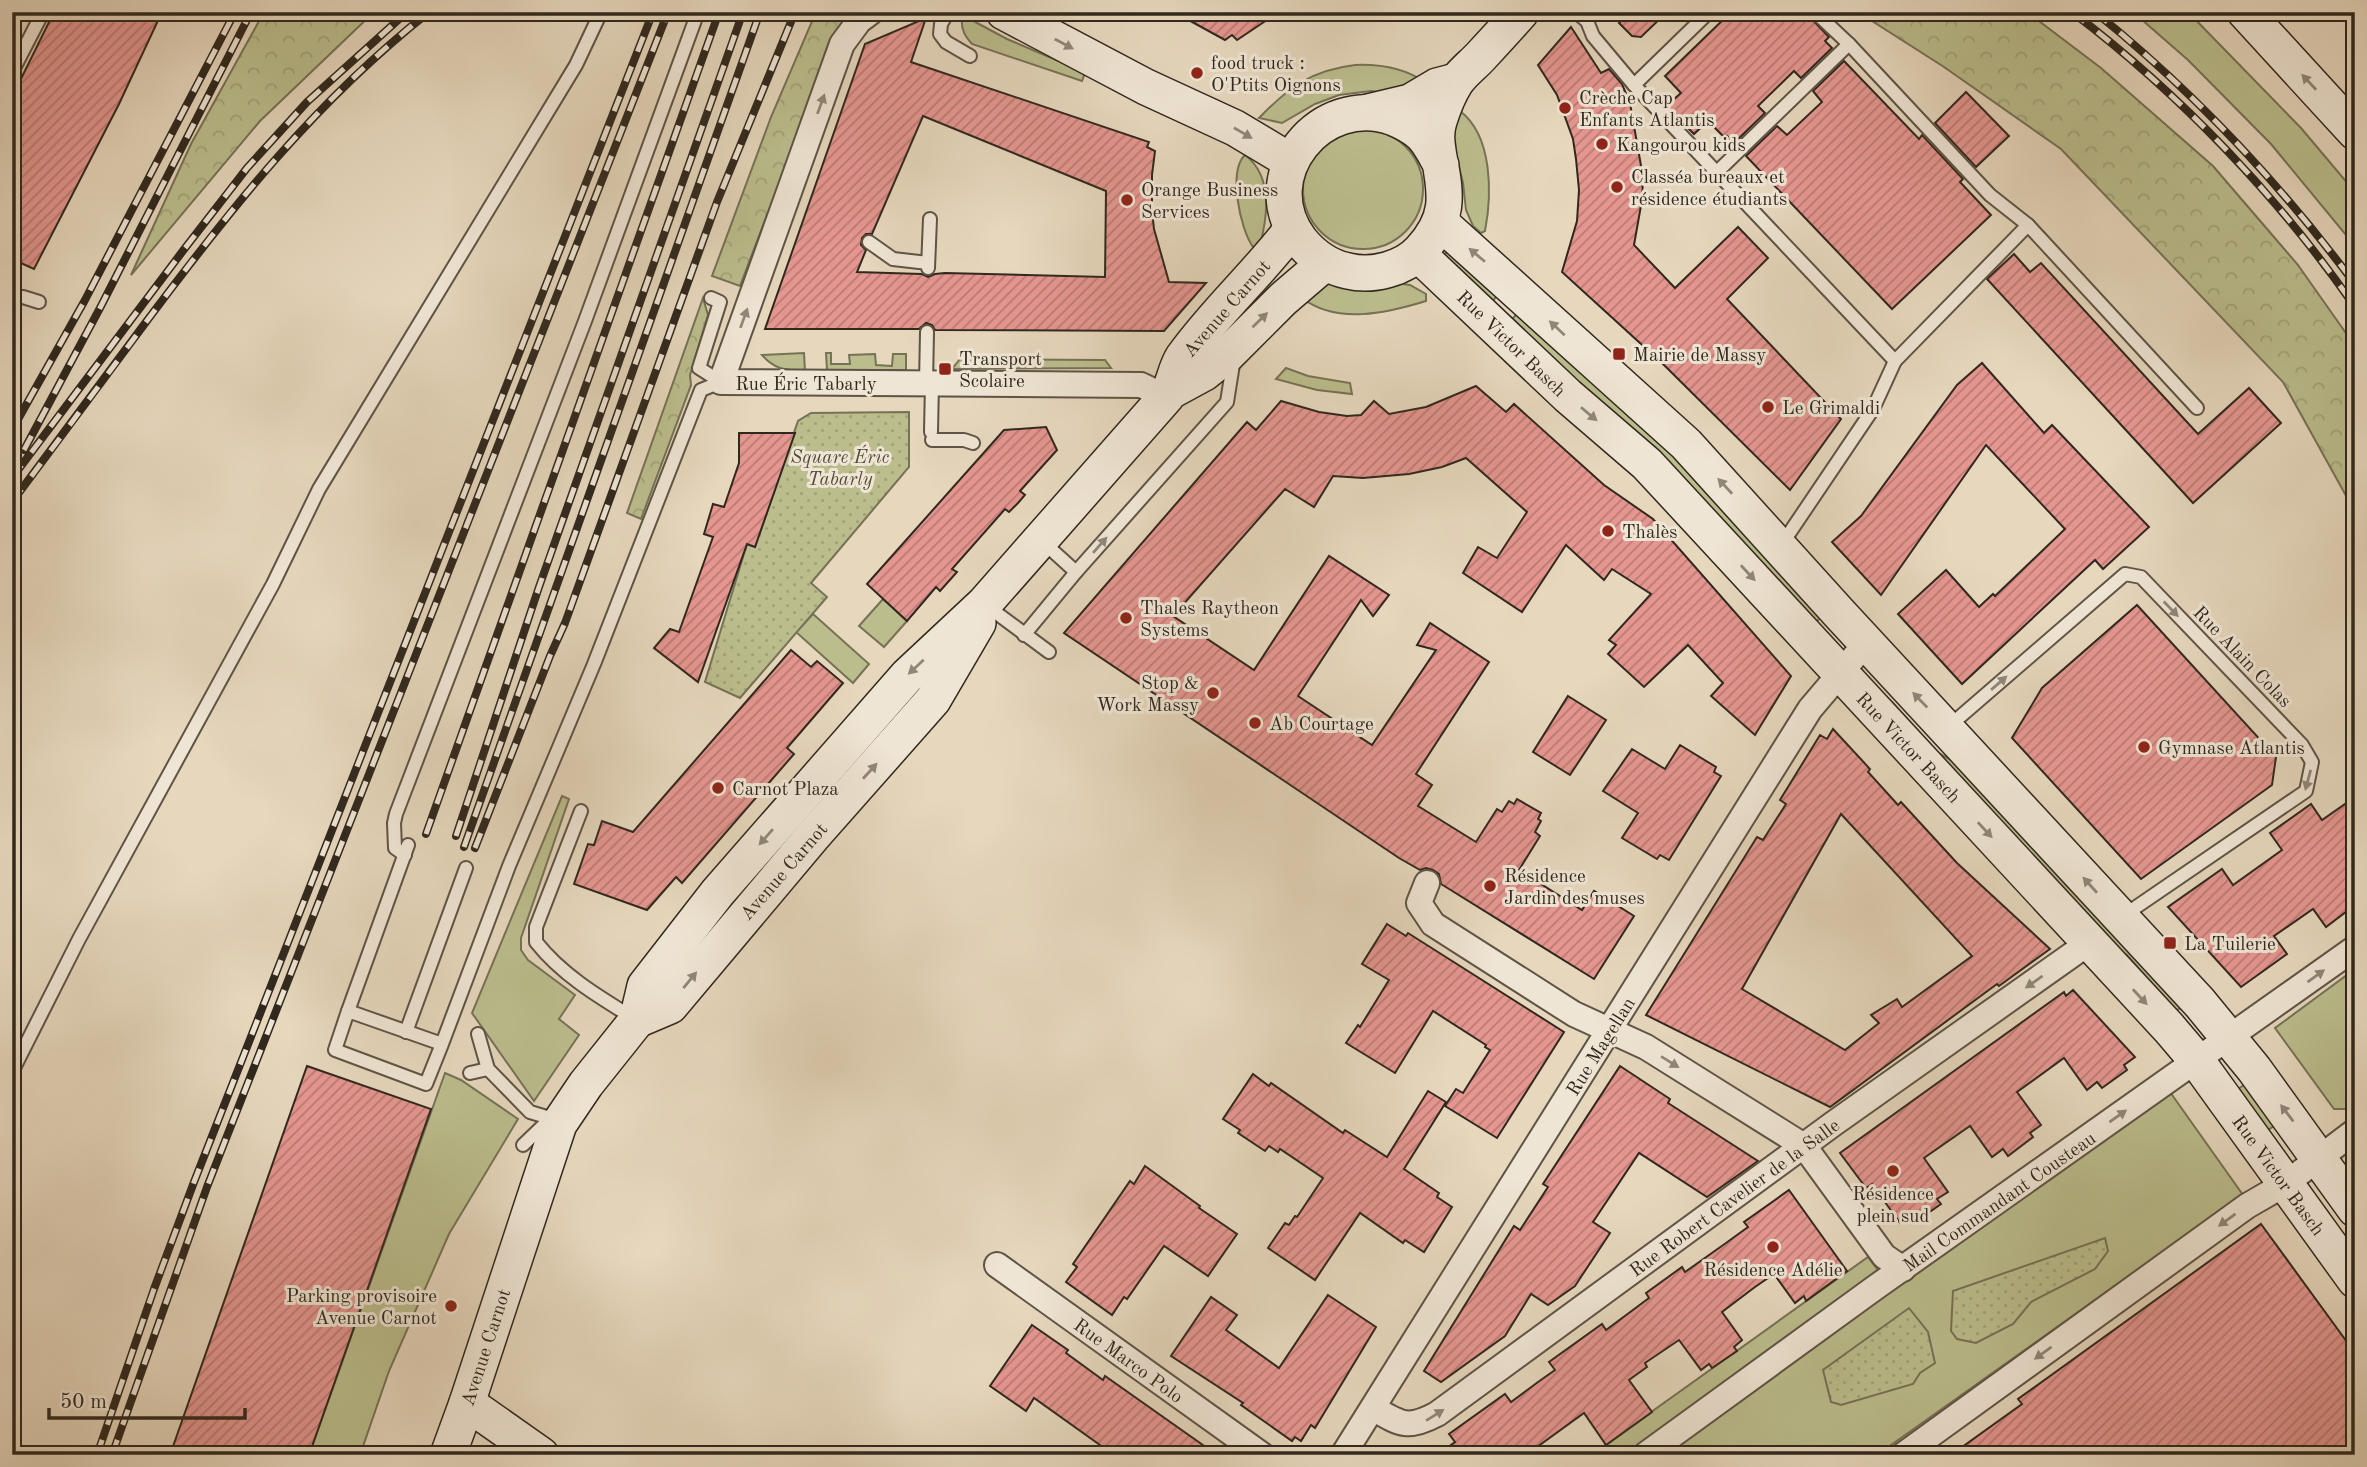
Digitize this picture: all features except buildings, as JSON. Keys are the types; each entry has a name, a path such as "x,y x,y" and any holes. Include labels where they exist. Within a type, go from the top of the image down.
{"street":[{"name":"Rue Éric Tabarly","path":"871,12 859,21 842,44 721,382 1141,385 1168,394"},
{"path":"1004,12 1146,87 1235,128 1290,161"},
{"path":"1447,84 1436,138 1446,187 1441,223 1418,254 1398,266 1374,273 1349,272 1325,263 1309,251 1292,229 1286,213 1284,187 1290,161 1305,138 1327,122 1353,113 1410,102 1447,84 1521,12"},
{"path":"2245,12 2355,132"},
{"path":"1368,111 1406,123 1420,134 1441,165"},
{"name":"Rue Victor Basch","path":"1441,223 1686,444 2230,1037 2355,1209"},
{"name":"Avenue Carnot","path":"1168,394 1181,360 1214,317 1273,254 1292,229"},
{"name":"Rue Victor Basch","path":"1418,254 1568,396 1647,464 2090,942 2197,1061 2355,1280"},
{"name":"Avenue Carnot","path":"448,1455 554,1136 579,1093 637,1020 670,1006 804,846 933,700 976,629 984,604 1168,394 1204,373 1325,263"},
{"name":"Rue Magellan","path":"1343,1455 1810,709 1866,643"},
{"path":"1427,883 1419,903 1433,924 1574,1014 1646,1047 1804,1146 1884,1256 1903,1269"},
{"name":"Rue Robert Cavelier de la Salle","path":"1373,1408 1398,1422 1419,1424 1437,1415 1804,1146 2090,942"},
{"name":"Mail Commandant Cousteau","path":"1645,1455 2355,948"},
{"path":"1903,1455 2247,1206 2285,1184 2355,1131"},
{"name":"Rue Marco Polo","path":"997,1265 1262,1455"},
{"path":"467,1403 541,1455"}],"lane":[{"path":"12,72 43,12"},
{"path":"12,1072 79,939 274,584 319,489 576,65 601,12"},
{"path":"698,12 585,321 396,814 395,848 407,850 335,1050 426,1084 509,866 594,664 701,390 721,382"},
{"path":"948,12 941,24 940,34 946,42 970,56"},
{"path":"1576,12 1592,17 1607,70"},
{"path":"1634,85 1709,12"},
{"path":"1815,12 1849,44 1990,194 2028,225 2197,408"},
{"path":"1716,173 1849,44"},
{"path":"1600,45 1716,173 1895,361"},
{"path":"1447,84 1470,48"},
{"path":"869,242 893,259 928,265 930,219"},
{"path":"1780,547 1873,409 1895,361 2028,225"},
{"path":"12,297 39,302"},
{"path":"711,298 720,302 699,368 721,382"},
{"path":"927,332 932,436 973,443"},
{"path":"1024,635 1076,572 1227,402 1235,346"},
{"path":"1040,540 1076,572"},
{"name":"Rue Alain Colas","path":"1947,728 2125,574 2141,577 2302,745 2312,762 2306,791 2120,918"},
{"path":"984,604 1049,652"},
{"path":"581,811 536,927 536,942 552,962 637,1020"},
{"path":"406,1032 466,868"},
{"path":"348,1011 442,1044"},
{"path":"478,1034 488,1069 530,1112 550,1118"},
{"path":"470,1073 488,1069"},
{"path":"523,1145 579,1093"}],"green space":[{"path":"264,12 374,12 260,121 131,275 191,144"},
{"path":"816,12 852,12 832,44 740,286 712,276 771,117"},
{"path":"1858,12 2027,12 2101,68 2213,166 2298,265 2355,346 2355,512 2283,382 2061,149 1944,67"},
{"path":"2133,12 2188,12 2301,128 2355,192 2355,246 2271,144 2188,60"},
{"path":"966,17 1007,39 1082,71 1085,73 1082,81 972,44 962,26 962,19"},
{"path":"1355,65 1392,68 1426,83 1392,94 1371,91 1339,95 1315,104 1282,123 1259,118 1302,82 1326,71"},
{"path":"1460,111 1479,135 1488,167 1489,201 1485,231 1481,233 1473,226 1466,210 1463,183 1453,143 1456,113"},
{"path":"1363,129 1386,134 1405,147 1418,166 1423,189 1418,212 1405,231 1386,244 1363,249 1340,244 1321,231 1308,212 1303,189 1308,166 1321,147 1340,134"},
{"path":"1245,155 1260,174 1266,197 1260,245 1253,247 1244,227 1238,200 1237,174"},
{"path":"1452,252 1499,293 1489,306 1443,254"},
{"path":"1388,282 1410,285 1426,294 1426,301 1379,312 1346,314 1331,312 1302,298 1327,284"},
{"path":"703,298 708,315 690,375 691,385 641,519 627,513"},
{"path":"1519,311 1661,440 1823,615 1813,625 1509,323"},
{"path":"804,353 805,371 781,368 771,364 762,355"},
{"path":"826,353 831,353 831,364 850,364 849,355 875,354 876,365 892,366 893,354 906,354 906,370 827,370"},
{"path":"960,359 1105,360 1111,368 952,369"},
{"path":"1286,368 1308,376 1350,383 1352,394 1317,390 1276,379"},
{"name":"Square Éric Tabarly","path":"909,412 909,467 811,583 827,597 740,698 705,682 747,544 755,547 798,421 811,413"},
{"path":"883,599 907,621 884,647 859,626"},
{"path":"813,614 869,664 853,683 796,632"},
{"path":"1892,702 1937,752 1963,767 2183,1006 2176,1011 2127,955 2105,942 1886,707"},
{"path":"562,796 569,799 521,938 521,950 528,960 575,995 559,1019 579,1035 534,1101 472,1013"},
{"path":"2355,969 2355,1109 2334,1109 2275,1028"},
{"path":"445,1073 461,1080 518,1119 449,1234 389,1371 360,1455 309,1455"},
{"path":"2247,1083 2277,1124 2262,1134 2232,1093"},
{"path":"2170,1092 2243,1195 1877,1455 1591,1455 1868,1257 1883,1277 1895,1284 1907,1280"},
{"path":"2105,1238 2108,1251 2095,1269 2031,1302 2013,1324 1976,1343 1957,1339 1951,1331 1953,1291"},
{"path":"1909,1308 1928,1332 1935,1363 1920,1373 1913,1384 1841,1405 1831,1402 1823,1370"}],"railway":[{"path":"12,430 85,300 235,12"},
{"path":"24,450 100,308 251,12"},
{"path":"12,478 247,168 307,102 407,12"},
{"path":"12,502 178,279 243,197 312,119 349,82 429,12"},
{"path":"97,1455 194,1182 653,12"},
{"path":"112,1455 207,1187 668,12"},
{"path":"426,834 719,12"},
{"path":"456,836 539,587 743,12"},
{"path":"464,847 760,12"},
{"path":"475,848 565,623 717,202 795,12"},
{"path":"2072,12 2151,77 2225,149 2294,226 2355,307"},
{"path":"2095,12 2166,73 2233,139 2296,210 2355,284"}],"place":[{"name":"food truck : O'Ptits Oignons","path":"1197,73"},
{"name":"Crèche Cap Enfants Atlantis","path":"1565,108"},
{"name":"Kangourou kids","path":"1602,144"},
{"name":"Classéa bureaux et résidence étudiants","path":"1617,187"},
{"name":"Orange Business Services","path":"1127,200"},
{"name":"Mairie de Massy","path":"1619,354"},
{"name":"Transport Scolaire","path":"945,369"},
{"name":"Le Grimaldi","path":"1768,407"},
{"name":"Thalès","path":"1608,531"},
{"name":"Thales Raytheon Systems","path":"1126,618"},
{"name":"Stop & Work Massy","path":"1213,693"},
{"name":"Ab Courtage","path":"1255,723"},
{"name":"Gymnase Atlantis","path":"2144,747"},
{"name":"Carnot Plaza","path":"718,788"},
{"name":"Résidence Jardin des muses","path":"1490,886"},
{"name":"La Tuilerie","path":"2170,943"},
{"name":"Résidence plein sud","path":"1893,1171"},
{"name":"Résidence Adélie","path":"1773,1247"},
{"name":"Parking provisoire Avenue Carnot","path":"451,1306"}]}
